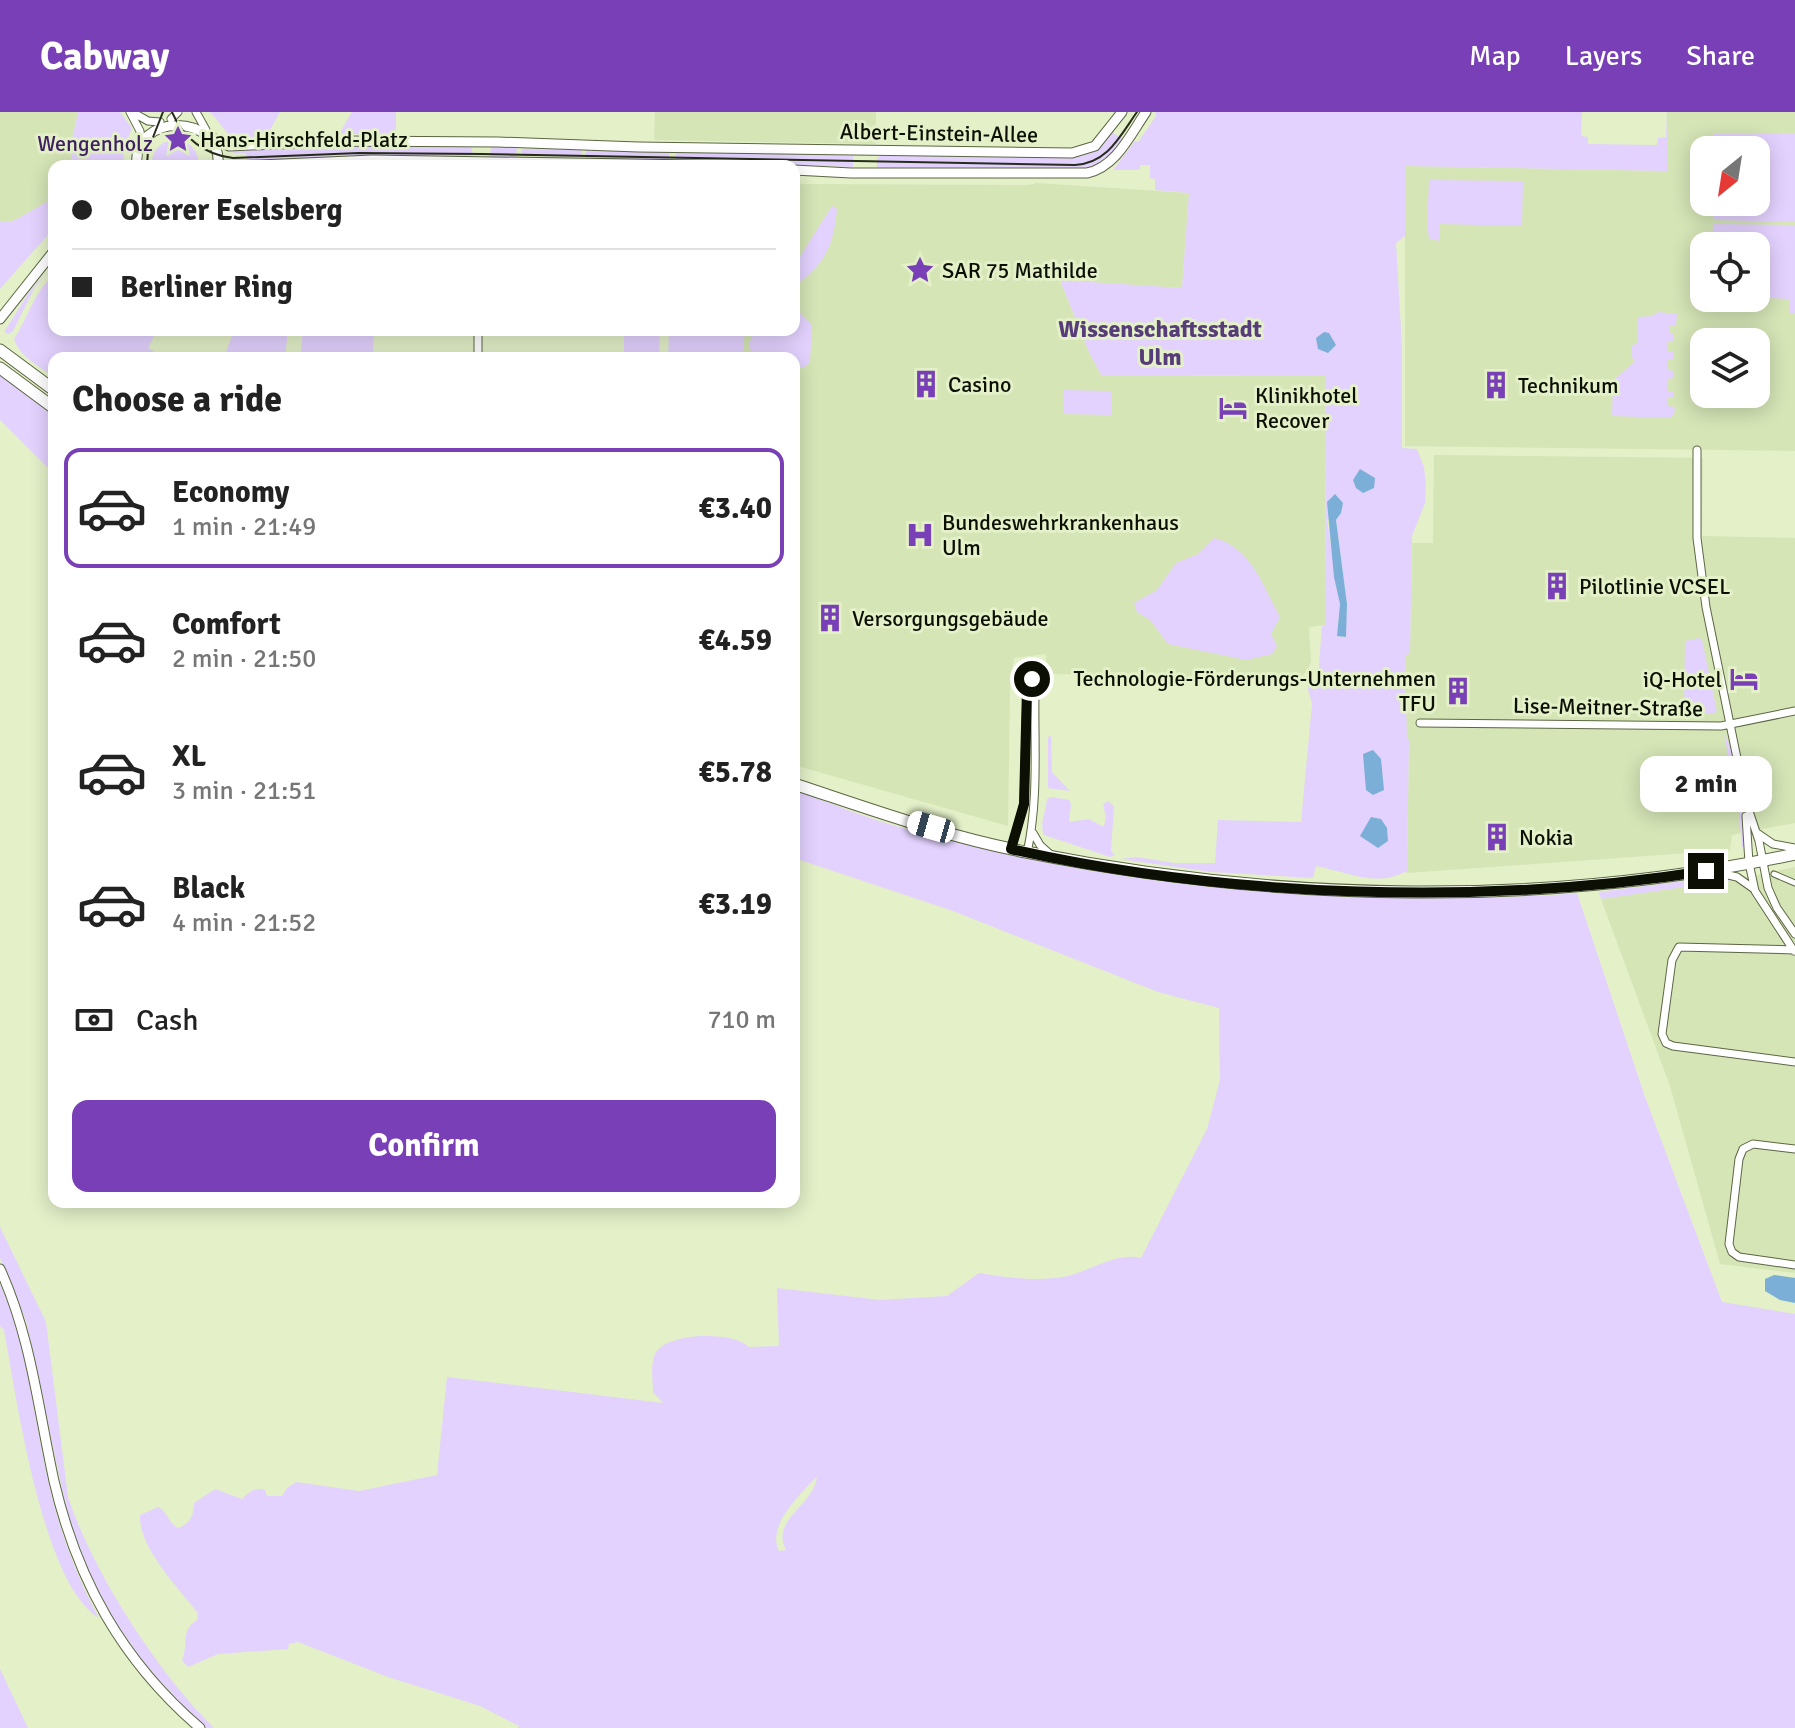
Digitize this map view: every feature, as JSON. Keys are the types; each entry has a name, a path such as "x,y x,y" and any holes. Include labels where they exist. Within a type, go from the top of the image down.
{"main road":[{"path":"0,350 48,386"},
{"path":"0,368 48,404"},
{"path":"800,786 904,820 1027,853 1133,871 1211,880 1378,891 1567,887 1647,880 1762,861 1795,851"}],"street":[{"path":"131,112 148,121 160,122"},
{"path":"131,112 140,131 137,160"},
{"path":"196,112 210,134 218,160"},
{"name":"Albert-Einstein-Allee","path":"175,115 189,120 229,146 345,141 482,142 1075,153 1098,143 1122,112"},
{"name":"Albert-Einstein-Allee","path":"800,170 1089,173 1109,163 1146,112"},
{"path":"141,140 160,122 175,115"},
{"path":"482,142 482,160"},
{"path":"0,319 48,259"},
{"path":"0,307 15,300"},
{"path":"1697,450 1699,568 1730,725 1771,896 1795,934"},
{"path":"1011,849 1024,804 1027,689 1032,679 1035,690 1032,829 1027,853"},
{"name":"Lise-Meitner-Straße","path":"1420,723 1730,725 1795,711"},
{"path":"1746,802 1749,863 1755,891 1794,951"},
{"path":"1032,829 1040,845 1055,857"},
{"path":"1754,830 1773,844 1795,851"},
{"path":"1706,871 1733,876 1755,891"},
{"path":"1774,874 1794,884"},
{"path":"1794,951 1679,947 1672,960 1662,1034 1666,1043 1676,1047 1795,1062"},
{"path":"1795,1149 1756,1144 1743,1149 1739,1159 1729,1244 1732,1252 1742,1258 1795,1265"},
{"path":"0,1269 21,1322 65,1524 85,1579 118,1637 164,1693 200,1728"}],"shaded area":[{"path":"0,112 78,112 71,144 72,160 48,160 48,201 13,221 0,221"},
{"path":"655,112 876,112 876,144 654,140"},
{"path":"1667,112 1795,112 1795,451 1405,446 1405,166 1667,171"},
{"name":"Bundeswehrkrankenhaus Ulm","path":"800,184 1029,185 1189,193 1182,288 1060,281 1101,375 1326,376 1325,625 1309,627 1311,661 1300,678 1046,674 1046,654 1014,658 1010,688 1008,826 800,767 800,352 684,352 685,336 800,336"},
{"path":"1434,455 1703,458 1702,536 1795,538 1795,823 1732,835 1730,850 1407,873 1409,741 1405,655 1410,654 1412,543 1433,543"},
{"path":"1795,867 1795,1273 1720,1264 1670,1086 1601,899 1733,880"}],"green space":[{"name":"Wengenholz","path":"78,112 120,112 132,128 124,148 123,160 72,160 71,144"},
{"name":"Wengenholz","path":"210,112 280,112 266,137 243,139 228,134"},
{"path":"352,112 396,112 396,134 339,134"},
{"path":"1155,112 1582,112 1581,136 1588,137 1588,144 1657,145 1658,138 1666,137 1667,112 1667,171 1405,166 1405,236 1396,243 1402,347 1402,448 1417,449 1424,467 1426,486 1425,503 1412,536 1410,654 1405,655 1409,740 1407,871 1395,876 1362,877 1316,866 1313,878 1211,872 1120,859 1137,857 1174,863 1215,863 1218,820 1301,822 1312,704 1307,685 1313,684 1318,677 1322,626 1325,625 1326,376 1101,375 1060,280 1182,288 1189,193 1155,190 1155,179 1150,178 1150,165 1140,165 1140,170 1113,170 1156,116","holes":["1341,513 1336,520 1347,604 1345,637 1337,636 1340,604 1327,519"]},
{"path":"1112,132 1124,140 1114,153 1089,170 877,168 877,158 880,156 908,154 1074,155"},
{"path":"1714,133 1795,133 1795,222 1713,220 1713,216 1770,216 1770,136 1714,136"},
{"path":"173,139 184,141 192,147 198,160 153,160 157,148"},
{"path":"345,144 471,146 473,155 368,160 233,160 247,159 246,153 233,153 233,149"},
{"path":"517,145 516,159 490,157 491,147"},
{"path":"586,146 669,150 669,160 586,160"},
{"path":"522,149 581,150 581,156 522,156"},
{"path":"676,150 853,152 853,167 800,165 800,160 676,160"},
{"path":"1429,180 1523,181 1522,226 1440,224 1440,241 1430,239 1427,230"},
{"path":"48,201 48,235 0,289 0,221 13,221"},
{"path":"832,206 837,209 826,253 814,270 800,282 800,257"},
{"path":"1713,224 1795,225 1795,313 1790,313 1790,299 1770,298 1770,232 1713,232"},
{"path":"48,271 35,287 13,331 9,334 4,332 29,292"},
{"path":"47,281 48,336 154,336 148,348 155,352 48,352 48,373 25,356 14,339"},
{"path":"800,312 812,325 810,362 804,367 800,367 800,352 752,352 749,346 752,336 800,336"},
{"path":"1658,312 1677,314 1676,326 1669,326 1669,334 1674,334 1674,341 1668,341 1668,352 1674,352 1674,360 1668,360 1668,370 1674,371 1674,378 1668,379 1668,391 1674,391 1674,397 1668,398 1667,406 1675,407 1674,415 1669,418 1612,416 1613,381 1635,361 1631,357 1631,347 1638,342 1638,317 1652,316"},
{"path":"232,336 287,336 286,352 226,352"},
{"path":"302,336 374,336 373,352 301,352"},
{"path":"624,336 660,336 659,352 624,352"},
{"path":"669,336 744,336 743,352 668,352"},
{"path":"0,375 48,411 48,468 0,420"},
{"path":"1063,390 1111,391 1111,415 1063,414"},
{"path":"1214,538 1238,550 1247,559 1280,617 1271,634 1277,646 1272,654 1246,660 1168,644 1150,620 1137,612 1134,603 1157,590 1176,563 1198,554"},
{"path":"1702,640 1717,712 1684,713 1685,641"},
{"path":"1724,734 1736,771 1745,847 1742,847 1738,804"},
{"path":"1051,736 1052,772 1070,791 1048,788 1048,737"},
{"path":"800,792 875,820 967,845 1031,860 1161,881 1293,894 1359,896 1501,897 1577,893 1645,1097 1722,1302 1795,1314 1795,1728 518,1728 480,1706 388,1677 298,1642 289,1644 288,1649 218,1654 188,1667 182,1660 187,1633 197,1620 198,1613 152,1554 141,1527 140,1515 158,1507 178,1528 190,1518 194,1503 215,1489 242,1499 258,1489 265,1490 267,1496 282,1496 296,1482 359,1491 437,1475 447,1377 663,1403 653,1392 653,1363 655,1354 672,1341 715,1336 729,1338 749,1347 779,1346 777,1288 880,1300 947,1296 979,1273 1024,1279 1057,1278 1113,1259 1141,1258 1207,1129 1220,1080 1219,1008 1158,992 953,911 800,860","holes":["817,1476 809,1496 788,1521 783,1539 786,1550 779,1551 776,1541 781,1521"]},
{"path":"1047,799 1069,800 1069,822 1089,819 1104,827 1106,817 1103,804 1108,801 1114,806 1111,851 1115,855 1110,857 1044,835 1042,822"},
{"path":"1714,877 1733,880 1601,899 1599,892"},
{"path":"0,1227 46,1322 68,1497 79,1526 110,1588 149,1650 214,1728 206,1728 143,1662 108,1611 92,1580 69,1521 26,1321 0,1258"},
{"path":"0,1284 24,1356 57,1516 75,1568 99,1618 79,1599 62,1568 47,1529 24,1441 4,1330 0,1326"},
{"path":"0,1669 28,1728 0,1728"}],"water":[{"path":"1324,332 1329,333 1336,345 1328,353 1318,349 1316,338"},
{"path":"1360,469 1375,478 1374,488 1363,493 1356,488 1353,480"},
{"path":"1335,494 1343,503 1336,520 1347,604 1346,637 1337,636 1340,604 1334,577 1327,502"},
{"path":"1373,750 1381,759 1384,790 1373,795 1366,790 1363,754"},
{"path":"1371,817 1381,819 1387,828 1388,841 1378,848 1360,836"},
{"path":"1774,1275 1795,1278 1795,1303 1780,1300 1765,1291 1765,1279"}],"tram line":[{"path":"147,160 148,150 163,112"},
{"path":"172,112 182,130 196,144 213,153 233,158 359,153 482,154 1075,165 1105,154 1137,112"}],"place":[{"name":"Hans-Hirschfeld-Platz","path":"178,139"},
{"name":"SAR 75 Mathilde","path":"920,270"},
{"name":"Casino","path":"926,384"},
{"name":"Technikum","path":"1496,385"},
{"name":"Klinikhotel Recover","path":"1233,408"},
{"name":"Bundeswehrkrankenhaus Ulm","path":"920,535"},
{"name":"Pilotlinie VCSEL","path":"1557,586"},
{"name":"Versorgungsgebäude","path":"830,618"},
{"name":"iQ-Hotel","path":"1744,679"},
{"name":"Technologie-Förderungs-Unternehmen TFU","path":"1458,691"},
{"name":"Nokia","path":"1497,837"}],"district":[{"name":"Wissenschaftsstadt Ulm","path":"1160,343"}],"route":[{"path":"1032,679 1027,689 1024,804 1011,849 1133,871 1348,890 1531,889 1647,880 1706,871"}]}
